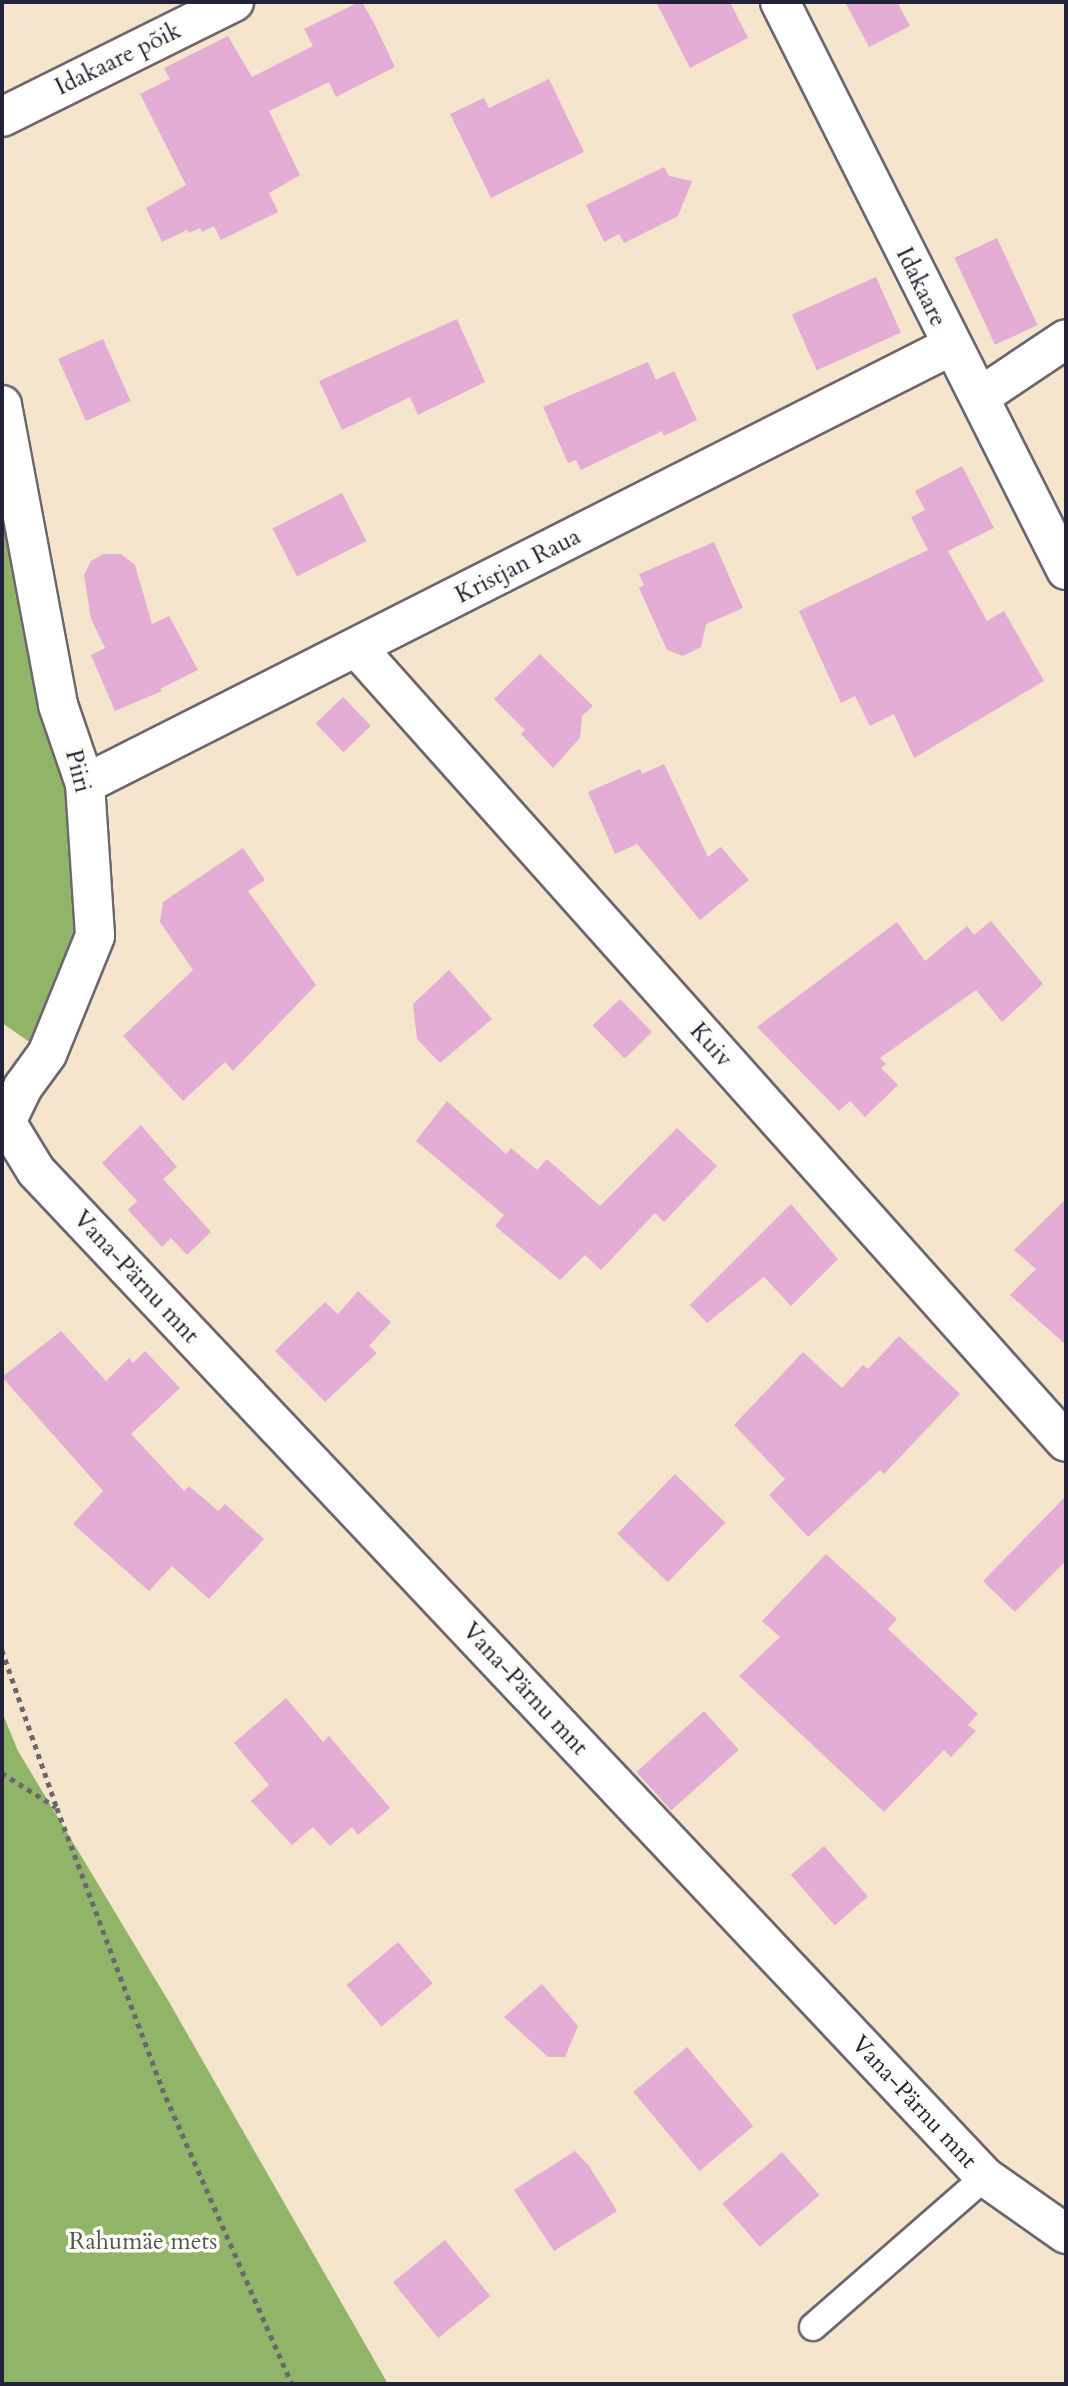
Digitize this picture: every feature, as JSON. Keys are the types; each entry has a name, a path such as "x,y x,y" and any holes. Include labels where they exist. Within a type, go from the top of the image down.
{"street":[{"name":"Idakaare põik","path":"2,117 234,2"},
{"name":"Idakaare","path":"780,2 951,346 981,396 1066,570"},
{"path":"981,396 1066,339"},
{"name":"Kristjan Raua","path":"85,784 951,346"},
{"name":"Piiri","path":"2,405 58,705 85,784 95,936 47,1054 23,1087 6,1122"},
{"name":"Kuiv","path":"357,648 1066,1442"},
{"name":"Vana-Pärnu mnt","path":"6,1122 36,1171 985,2177 1066,2234"}],"lane":[{"path":"813,2327 985,2177"}],"path":[{"path":"2,1650 57,1808 162,2088 292,2384"},
{"path":"2,1773 57,1808"}],"green space":[{"path":"2,405 95,936 47,1054 2,1023"},
{"name":"Rahumäe mets","path":"2,1712 18,1751 169,2002 388,2384 2,2384"}],"building":[{"path":"362,2 374,23 395,67 336,97 329,82 269,111 300,175 269,193 278,212 221,240 214,226 202,232 200,228 189,233 187,230 162,242 146,208 186,185 140,94 170,79 164,68 228,36 252,77 313,46 304,29"},
{"path":"656,2 730,2 748,38 690,68"},
{"path":"845,2 897,2 910,26 869,47"},
{"path":"549,79 584,152 491,198 450,114 484,98 489,108"},
{"path":"664,167 669,176 692,181 678,216 624,243 619,234 604,242 586,205"},
{"path":"997,238 1038,325 995,345 954,258"},
{"path":"876,277 901,333 817,370 792,314"},
{"path":"457,319 485,382 418,415 410,397 342,430 319,381"},
{"path":"103,339 131,401 86,421 58,359"},
{"path":"648,362 656,380 674,371 697,420 664,436 662,431 581,470 576,460 568,463 543,407"},
{"path":"962,466 994,528 948,551 987,621 1004,611 1044,681 914,758 894,714 870,726 855,696 841,703 799,611 928,550 911,517 925,510 915,491"},
{"path":"342,493 367,541 297,577 273,528"},
{"path":"714,542 743,608 706,624 701,647 683,656 667,650 639,588 644,585 639,574"},
{"path":"103,554 121,554 135,565 152,624 169,616 198,670 160,689 162,691 115,711 91,655 105,648 91,619 84,575 91,561"},
{"path":"540,654 593,706 582,716 580,738 553,768 521,734 525,730 494,699"},
{"path":"343,697 371,726 343,752 316,723"},
{"path":"664,764 708,857 721,847 749,880 700,920 637,844 615,854 588,792 640,769 642,774"},
{"path":"243,848 265,880 248,891 316,985 233,1071 225,1062 183,1101 123,1036 193,970 160,922 163,902"},
{"path":"991,921 1043,984 1002,1022 976,990 880,1058 886,1064 881,1068 898,1085 865,1117 850,1101 839,1111 757,1027 897,922 925,961 967,926 974,935"},
{"path":"449,970 492,1019 440,1063 417,1039 413,1004"},
{"path":"620,999 652,1032 625,1058 593,1025"},
{"path":"447,1101 506,1154 511,1148 537,1170 547,1159 600,1206 677,1128 717,1166 664,1222 655,1213 601,1270 585,1255 560,1280 495,1226 504,1215 416,1141"},
{"path":"141,1125 177,1167 163,1179 211,1232 187,1255 171,1238 162,1247 128,1210 137,1201 102,1163"},
{"path":"1066,1199 1066,1345 1010,1295 1036,1269 1014,1250"},
{"path":"791,1204 838,1259 791,1306 764,1277 707,1323 690,1305"},
{"path":"358,1291 391,1322 369,1346 377,1353 325,1402 275,1351 325,1302 338,1314"},
{"path":"61,1331 106,1381 129,1358 133,1363 145,1351 180,1388 131,1434 184,1491 189,1486 218,1511 225,1504 264,1539 209,1599 172,1566 149,1591 73,1524 103,1491 2,1377"},
{"path":"899,1336 960,1394 884,1474 880,1470 808,1537 769,1495 785,1479 734,1425 803,1352 842,1388 863,1365 868,1369"},
{"path":"675,1474 725,1523 668,1582 617,1534"},
{"path":"1066,1496 1066,1561 1015,1612 983,1581"},
{"path":"826,1554 897,1619 888,1629 978,1714 968,1725 976,1731 951,1757 944,1750 884,1812 739,1676 780,1637 762,1621"},
{"path":"286,1698 323,1742 329,1736 390,1808 358,1835 352,1827 330,1846 313,1827 292,1845 251,1801 269,1785 234,1743"},
{"path":"704,1711 739,1750 671,1811 636,1772"},
{"path":"824,1846 868,1897 835,1925 791,1875"},
{"path":"398,1942 433,1983 381,2026 347,1985"},
{"path":"542,1984 578,2026 565,2057 548,2057 504,2017"},
{"path":"687,2047 753,2126 700,2171 633,2092"},
{"path":"575,2151 589,2166 617,2211 554,2251 514,2190"},
{"path":"782,2152 819,2195 760,2247 722,2204"},
{"path":"445,2240 490,2296 438,2338 393,2282"}]}
